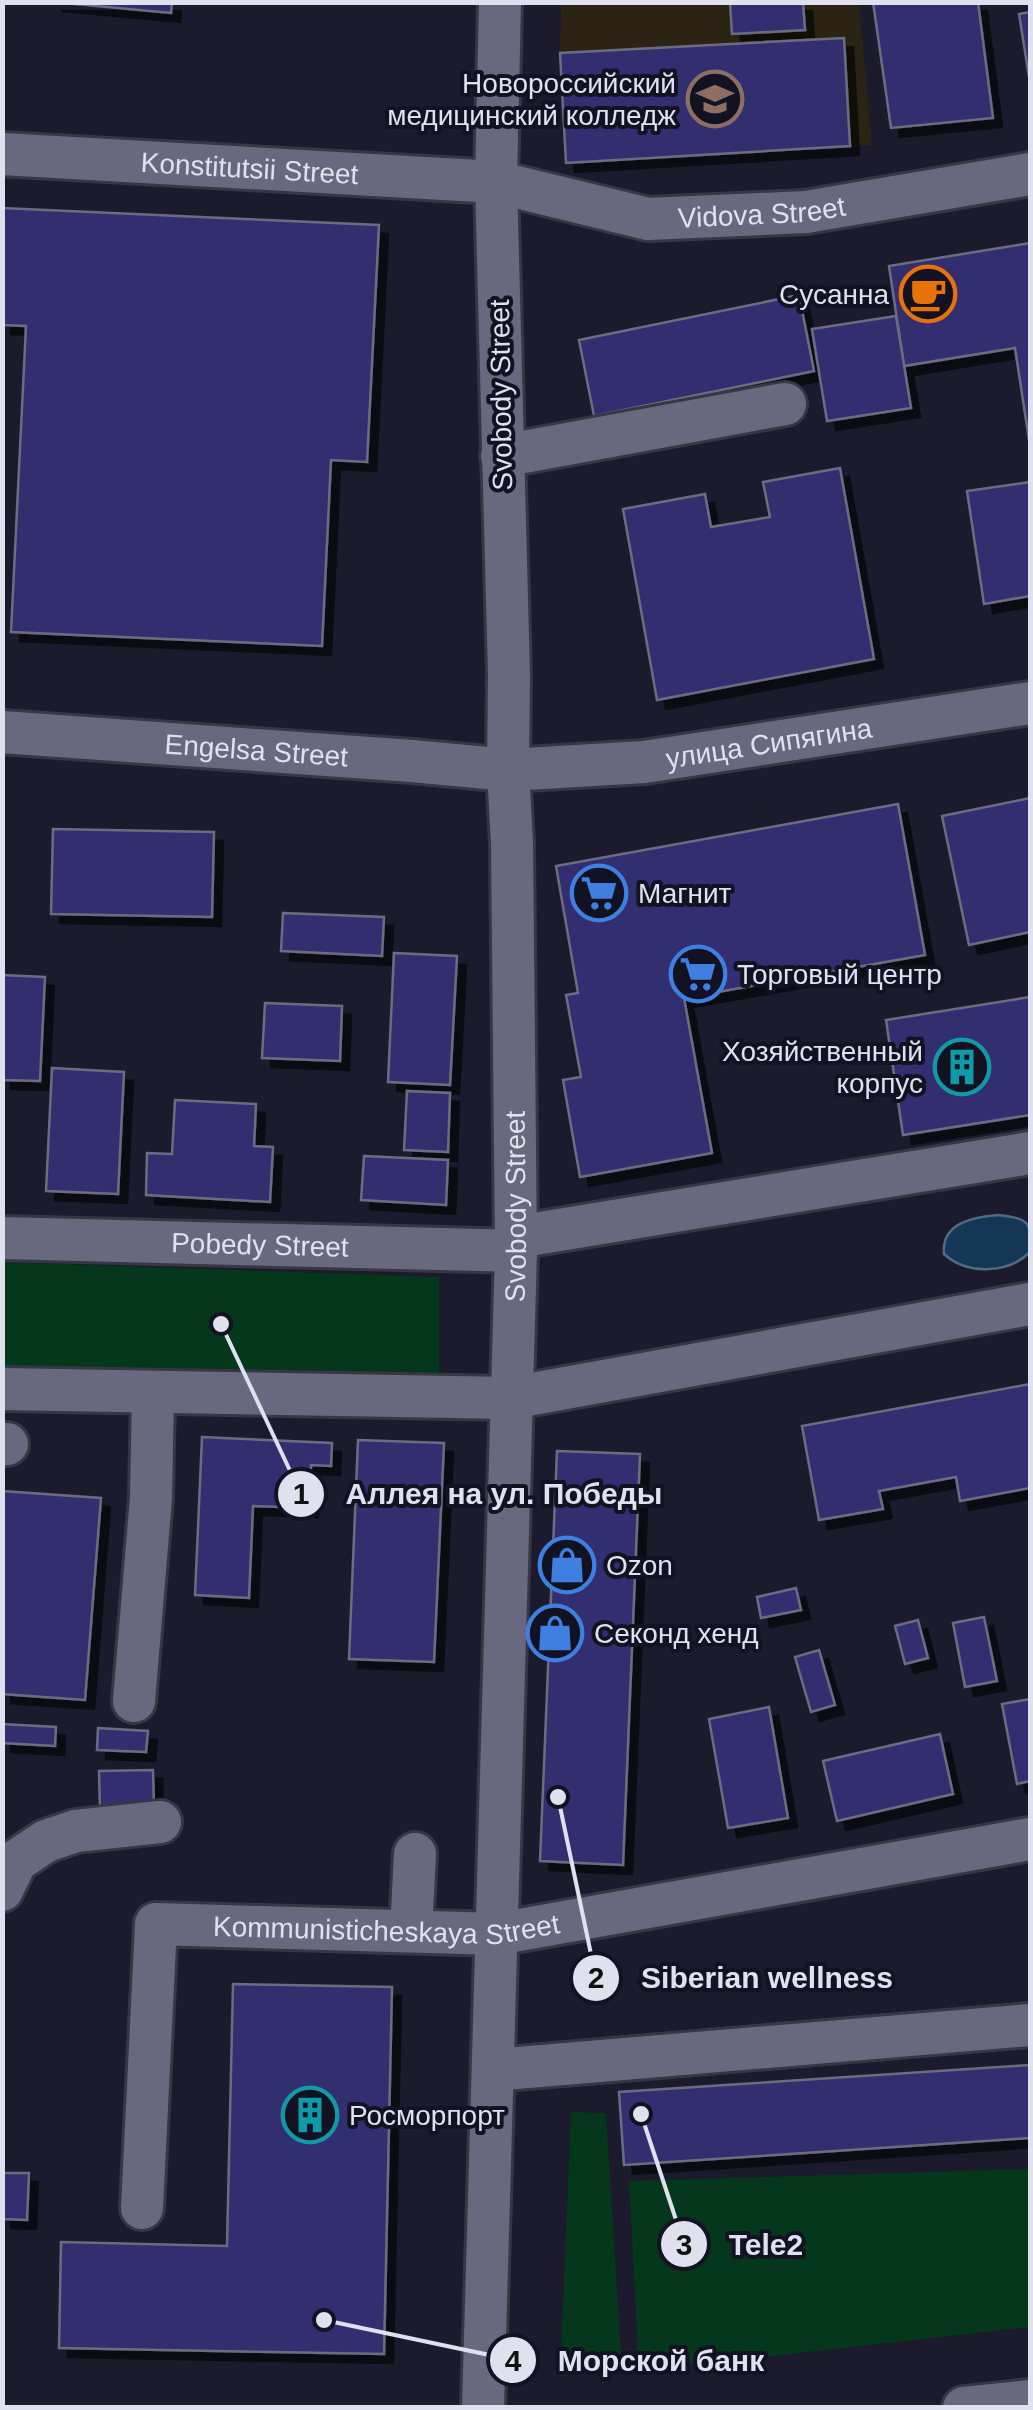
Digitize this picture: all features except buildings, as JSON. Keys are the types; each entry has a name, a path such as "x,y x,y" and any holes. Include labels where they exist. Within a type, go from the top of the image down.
{"street":[{"name":"Svobody Street","path":"483,2408 516,1244 509,676 496,182 500,2"},
{"name":"Konstitutsii Street","path":"2,154 496,182"},
{"name":"Vidova Street","path":"496,182 648,219 806,212 1030,174"},
{"path":"502,456 784,404"},
{"name":"улица Сипягина","path":"508,770 644,762 1030,703"},
{"name":"Engelsa Street","path":"2,732 508,770"},
{"name":"Pobedy Street","path":"2,1238 516,1244 1030,1153"},
{"path":"2,1388 510,1398 1030,1304"},
{"path":"134,1702 150,1498 153,1392"},
{"path":"3,1890 16,1861 46,1840 76,1832 160,1822"},
{"name":"Kommunisticheskaya Street","path":"142,2208 156,1924 497,1934 1030,1839"},
{"path":"411,1931 415,1854"},
{"path":"493,2070 1030,2025"},
{"path":"964,2408 1030,2400"}],"shaded area":[{"name":"Новороссийский медицинский колледж","path":"561,3 859,3 872,145 566,163"}],"green space":[{"path":"3,1262 439,1277 439,1382 3,1371"},
{"path":"571,2112 606,2113 622,2370 560,2376"},
{"path":"1030,2169 1030,2327 639,2371 629,2181"}],"water":[{"path":"998,1215 1022,1220 1029,1228 1030,1252 1021,1259 987,1269 964,1266 944,1254 944,1244 953,1229 969,1220"}],"place":[{"name":"Новороссийский медицинский колледж","path":"715,99"},
{"name":"Сусанна","path":"928,294"},
{"name":"Магнит","path":"599,893"},
{"name":"Торговый центр","path":"698,974"},
{"name":"Хозяйственный корпус","path":"962,1067"},
{"name":"Аллея на ул. Победы","path":"221,1324"},
{"name":"Ozon","path":"567,1565"},
{"name":"Секонд хенд","path":"555,1633"},
{"name":"Siberian wellness","path":"558,1797"},
{"name":"Tele2","path":"641,2114"},
{"name":"Росморпорт","path":"310,2115"},
{"name":"Морской банк","path":"324,2320"}]}
